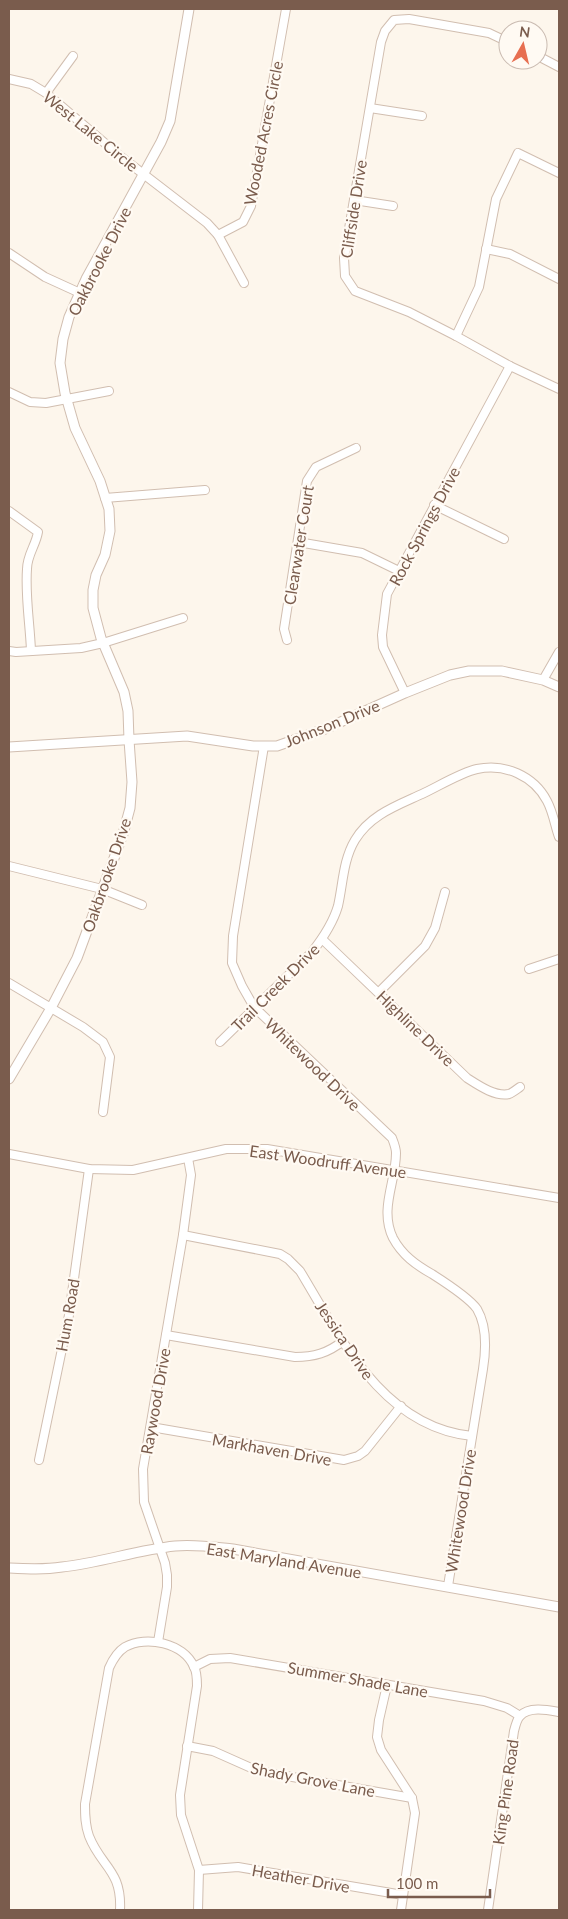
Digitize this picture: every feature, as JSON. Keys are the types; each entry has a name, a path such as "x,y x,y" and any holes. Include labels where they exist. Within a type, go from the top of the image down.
{"street":[{"name":"Oakbrooke Drive","path":"9,1078 51,1008 77,958 123,834 130,808 132,782 128,740 128,711 124,692 103,643 93,608 93,590 96,575 105,555 110,531 109,509 100,481 75,428 60,364 63,339 69,317 161,142 170,120 189,9"},
{"name":"Wooded Acres Circle","path":"218,235 243,222 252,206 286,9"},
{"name":"Cliffside Drive","path":"498,37 489,33 409,19 394,20 388,25 381,42 344,258 345,276 355,290 409,312 510,366 559,389"},
{"path":"46,93 73,56"},
{"name":"West Lake Circle","path":"9,79 31,84 46,93 144,174"},
{"path":"370,108 422,116"},
{"path":"456,336 479,287 496,199 518,153 559,173"},
{"path":"144,174 207,223 218,235 244,284"},
{"path":"354,200 393,206"},
{"path":"486,249 510,254 559,279"},
{"path":"9,253 45,277 80,293"},
{"name":"Rock Springs Drive","path":"405,693 383,646 382,635 387,594 510,366"},
{"path":"9,392 30,402 46,403 110,391"},
{"name":"Clearwater Court","path":"287,640 284,628 307,481 316,467 356,448"},
{"path":"105,498 205,490"},
{"path":"434,506 504,539"},
{"path":"9,511 38,532 37,540 30,552 26,568 31,651"},
{"path":"298,542 362,553 399,570"},
{"path":"9,650 16,652 81,648 183,618"},
{"path":"543,680 559,652"},
{"name":"Johnson Drive","path":"9,747 187,736 217,741 277,746 325,729 450,675 469,671 502,671 543,680 559,687"},
{"name":"Whitewood Drive","path":"264,746 233,936 232,963 254,1007 392,1138 397,1151 394,1170"},
{"name":"Trail Creek Drive","path":"220,1042 312,952 322,939 338,907 347,855 355,840 369,822 386,811 475,769 493,767 508,769 536,784 548,801 559,837"},
{"path":"9,866 102,889 142,905"},
{"path":"379,992 425,946 434,928 445,892"},
{"name":"Highline Drive","path":"322,939 467,1078 485,1090 509,1094 520,1087"},
{"path":"529,969 559,959"},
{"path":"9,983 83,1027 104,1042 110,1057 103,1112"},
{"name":"East Woodruff Avenue","path":"9,1154 89,1169 133,1170 226,1149 267,1149 559,1198"},
{"name":"Raywood Drive","path":"158,1642 167,1587 165,1564 144,1502 143,1469 183,1235 191,1174 188,1158"},
{"name":"Hum Road","path":"39,1460 69,1315 89,1169"},
{"path":"394,1170 387,1201 390,1231 396,1243 410,1260 449,1286 476,1308 480,1318 486,1346 472,1436"},
{"name":"Jessica Drive","path":"183,1235 280,1254 300,1271 343,1341 364,1372 377,1386 420,1422 434,1428 472,1436"},
{"path":"166,1335 295,1357 322,1354 343,1341"},
{"name":"Markhaven Drive","path":"150,1427 344,1460 358,1456 365,1451 401,1406"},
{"name":"Whitewood Drive","path":"448,1586 472,1436"},
{"name":"East Maryland Avenue","path":"9,1568 38,1569 63,1567 159,1549 192,1546 233,1549 559,1607"},
{"path":"120,1910 117,1881 89,1836 86,1825 85,1804 108,1668 115,1656 126,1646 143,1641 158,1642 176,1648 194,1666 197,1686 181,1787 181,1815 199,1870 198,1910"},
{"name":"Summer Shade Lane","path":"194,1666 210,1659 230,1658 497,1704 520,1716"},
{"path":"387,1685 379,1720 378,1737 381,1750 412,1798 415,1813 401,1910"},
{"name":"King Pine Road","path":"488,1910 514,1731 520,1716 526,1713 541,1709 559,1712"},
{"name":"Shady Grove Lane","path":"187,1746 213,1751 258,1771 412,1798"},
{"name":"Heather Drive","path":"199,1870 238,1867 403,1895"}]}
